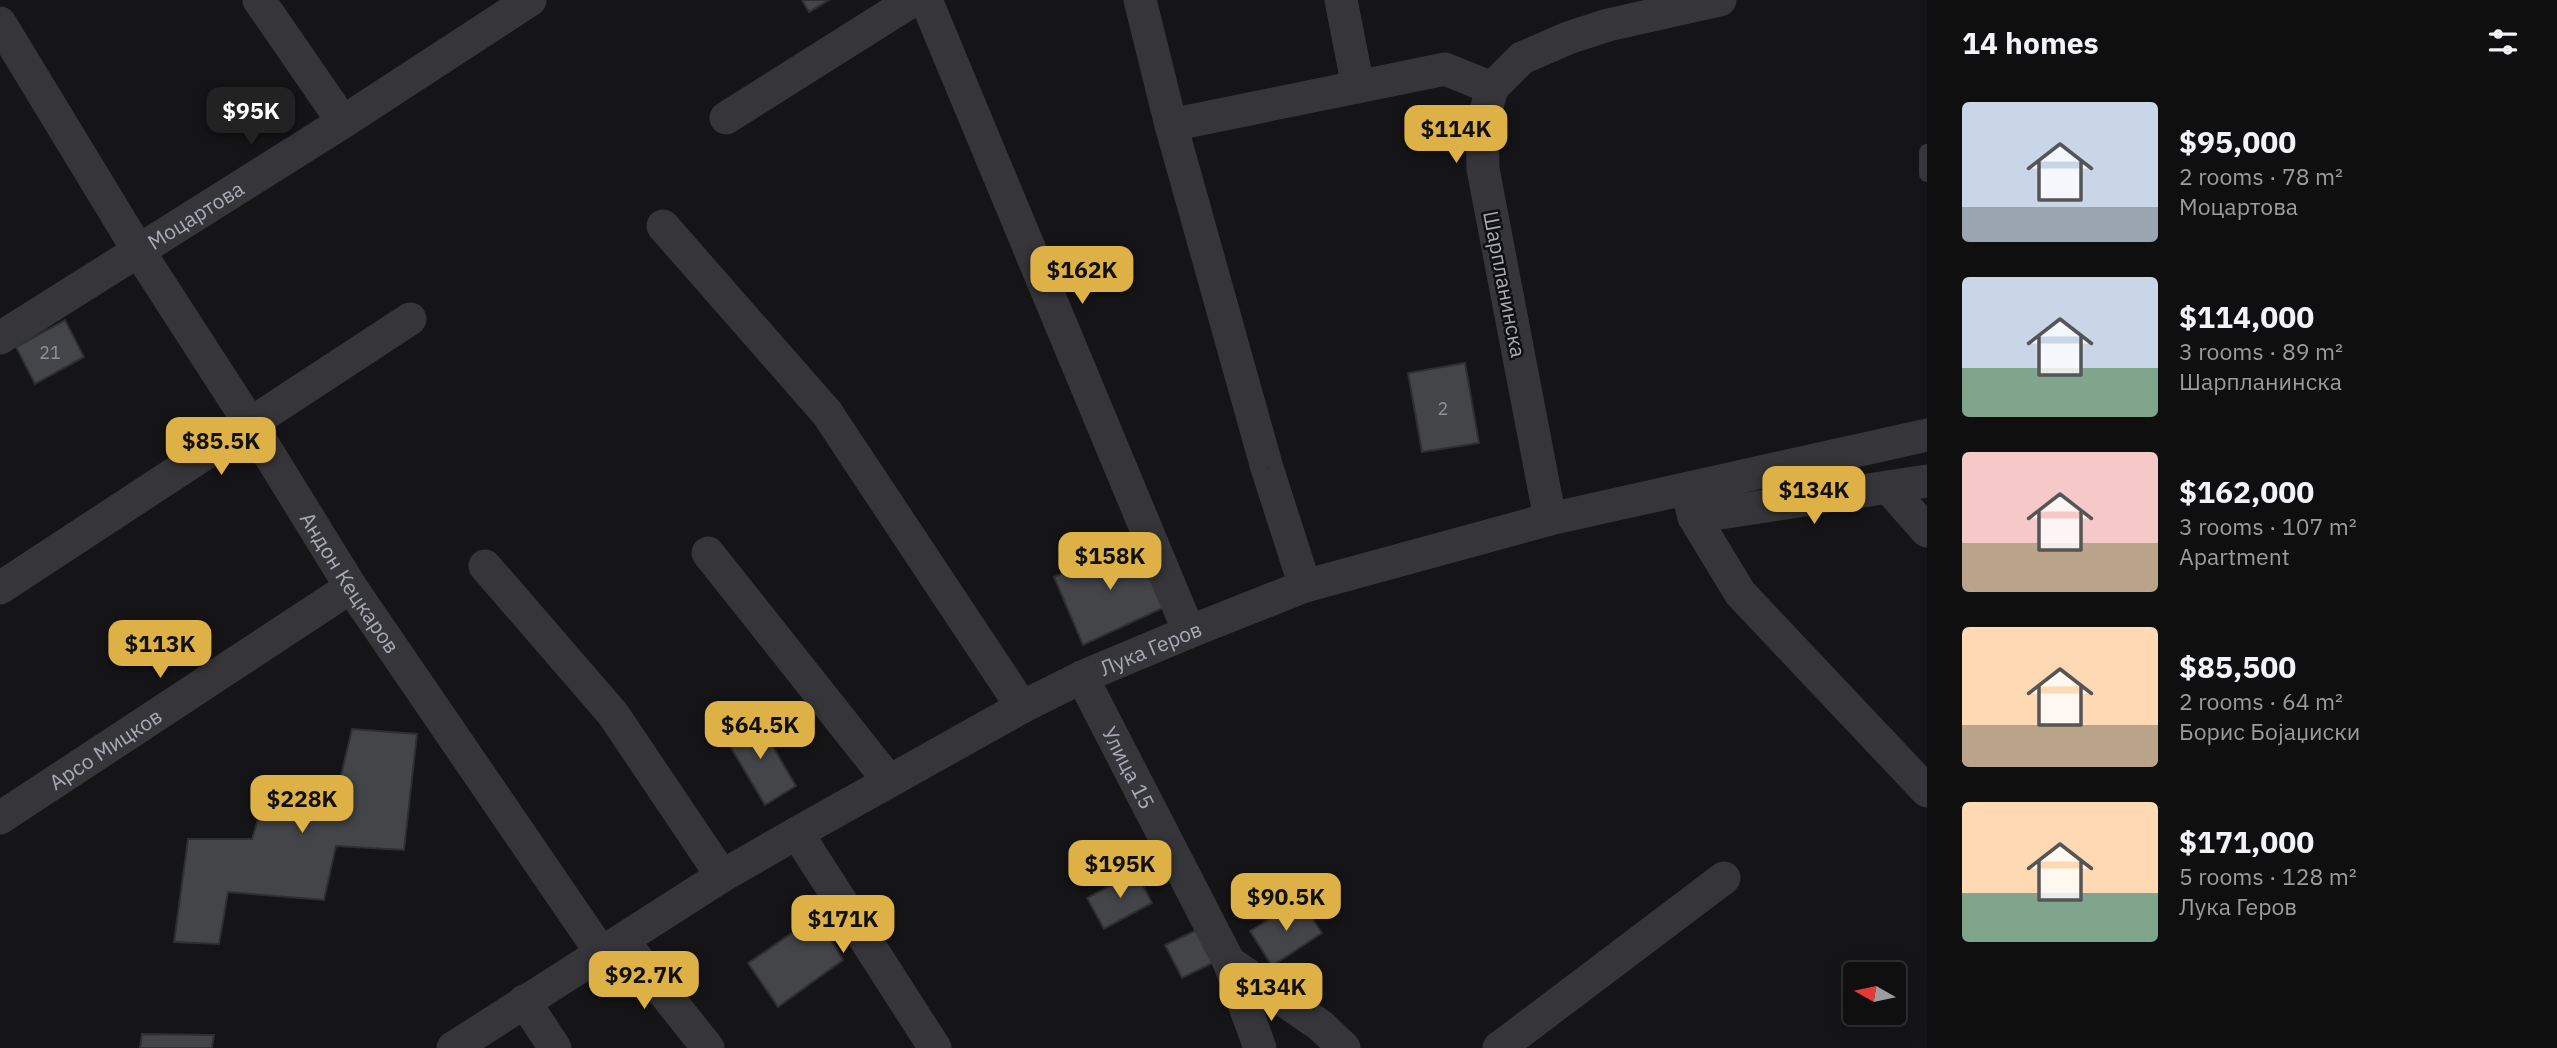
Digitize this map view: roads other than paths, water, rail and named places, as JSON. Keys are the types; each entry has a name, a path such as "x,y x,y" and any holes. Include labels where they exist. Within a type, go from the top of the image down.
{"street":[{"path":"259,0 343,122"},
{"name":"Моцартова","path":"0,338 343,122 530,0"},
{"path":"726,118 913,0"},
{"path":"926,0 1189,632"},
{"path":"1140,0 1171,125 1267,468 1305,586"},
{"path":"1341,0 1358,87"},
{"path":"1171,125 1445,69 1492,88 1522,58 1568,38 1606,12 1720,0"},
{"name":"Андон Кецкаров","path":"0,23 138,250 351,587 613,948 708,1048"},
{"name":"Шарпланинска","path":"1492,88 1482,126 1483,169 1550,519"},
{"path":"663,226 827,413 1022,707"},
{"path":"0,589 410,318"},
{"name":"Лука Геров","path":"453,1048 722,876 889,781 1082,677 1189,632 1305,586 1550,519 1690,503 1927,435"},
{"path":"1927,481 1888,487 1690,503 1740,593 1927,791"},
{"path":"1888,487 1927,531"},
{"path":"708,553 889,781"},
{"path":"485,566 614,714 722,876"},
{"name":"Арсо Мицков","path":"0,818 351,587"},
{"name":"Улица 15","path":"1082,677 1229,962 1260,1048"},
{"path":"797,833 935,1048"},
{"path":"1499,1048 1724,878"},
{"path":"1229,962 1321,1026 1343,1048"},
{"path":"524,1001 555,1048"}],"lane":[{"path":"1927,152 1927,174"}]}
